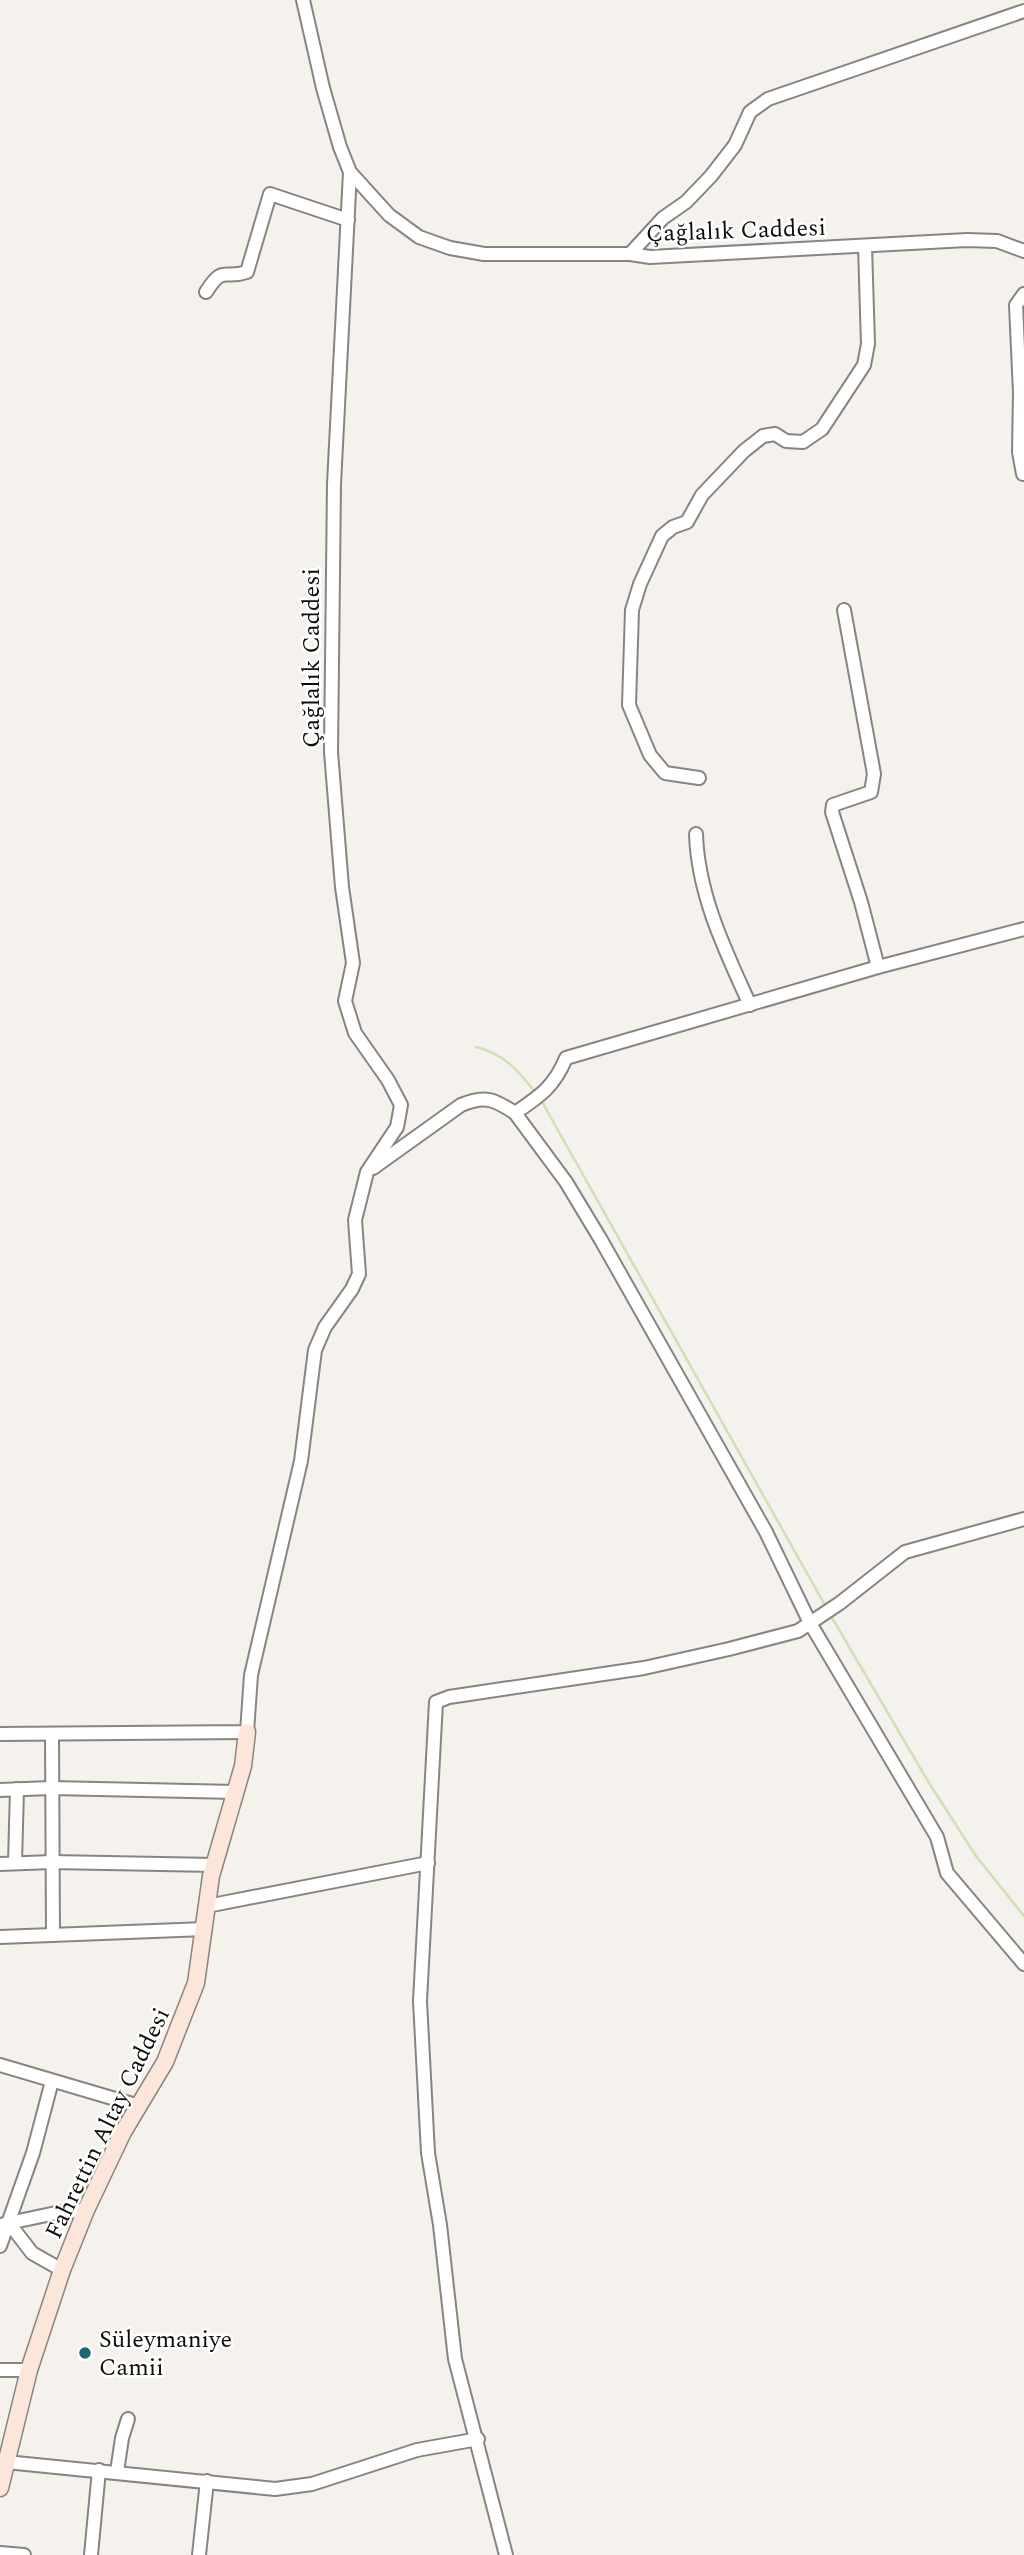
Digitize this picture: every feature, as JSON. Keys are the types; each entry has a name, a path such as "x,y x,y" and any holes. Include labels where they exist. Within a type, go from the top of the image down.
{"street":[{"name":"Çağlalık Caddesi","path":"303,0 323,89 350,172 389,215 419,237 450,248 484,254 630,254 650,257 967,240 998,241 1024,251"},
{"path":"630,254 663,218 686,202 711,176 735,145 750,112 768,99 1024,11"},
{"name":"Çağlalık Caddesi","path":"350,172 334,484 331,752 342,887 353,963 345,1002 355,1032 388,1080 401,1105 397,1126 367,1172"},
{"path":"206,292 215,277 225,273 247,272 270,194 348,220"},
{"path":"699,778 665,773 650,755 629,705 632,610 640,584 662,536 687,522 702,495 744,451 763,436 775,434 786,441 803,442 822,429 839,407 864,365 868,344 865,246"},
{"path":"1023,474 1018,452 1022,417 1016,305 1024,293"},
{"path":"844,611 874,774 871,792 833,805 832,812 861,902 878,967"},
{"path":"696,834 697,862 703,887 718,932 750,1005"},
{"path":"520,1109 550,1087 558,1077 566,1058 878,967 1024,929"},
{"path":"0,1734 247,1732 251,1675 301,1461 315,1350 325,1327 352,1289 359,1274 355,1220 367,1172 461,1105 474,1100 494,1100 520,1109 566,1182 937,1837 947,1873 1024,1964"},
{"path":"506,2555 478,2439 455,2359 440,2225 428,2153 420,2001 436,1702 449,1697 644,1668 798,1630 840,1603 905,1552 1024,1519"},
{"name":"Fahrettin Altay Caddesi","path":"0,2488 29,2370 62,2270 86,2210 125,2128 166,2062 187,2011 196,1983 215,1865 243,1766 247,1732"},
{"path":"51,1735 53,1935"},
{"path":"0,1790 51,1788 236,1792"},
{"path":"15,1863 17,1789"},
{"path":"0,1864 52,1862 215,1865"},
{"path":"207,1906 428,1863"},
{"path":"0,1937 205,1929"},
{"path":"0,2065 139,2106"},
{"path":"0,2246 4,2224 33,2153 52,2081"},
{"path":"4,2224 86,2210"},
{"path":"4,2224 32,2253 62,2270"},
{"path":"0,2370 29,2370"},
{"path":"117,2472 128,2419"},
{"path":"6,2462 275,2488 312,2484 417,2450 478,2439"},
{"path":"91,2555 99,2470"},
{"path":"199,2555 207,2481"},
{"path":"0,2553 24,2555"}],"waterway":[{"path":"476,1047 495,1054 510,1064 535,1092"},
{"path":"541,1100 826,1607"},
{"path":"831,1616 929,1783 976,1856 1024,1916"}],"place":[{"name":"Süleymaniye Camii","path":"85,2353"}]}
